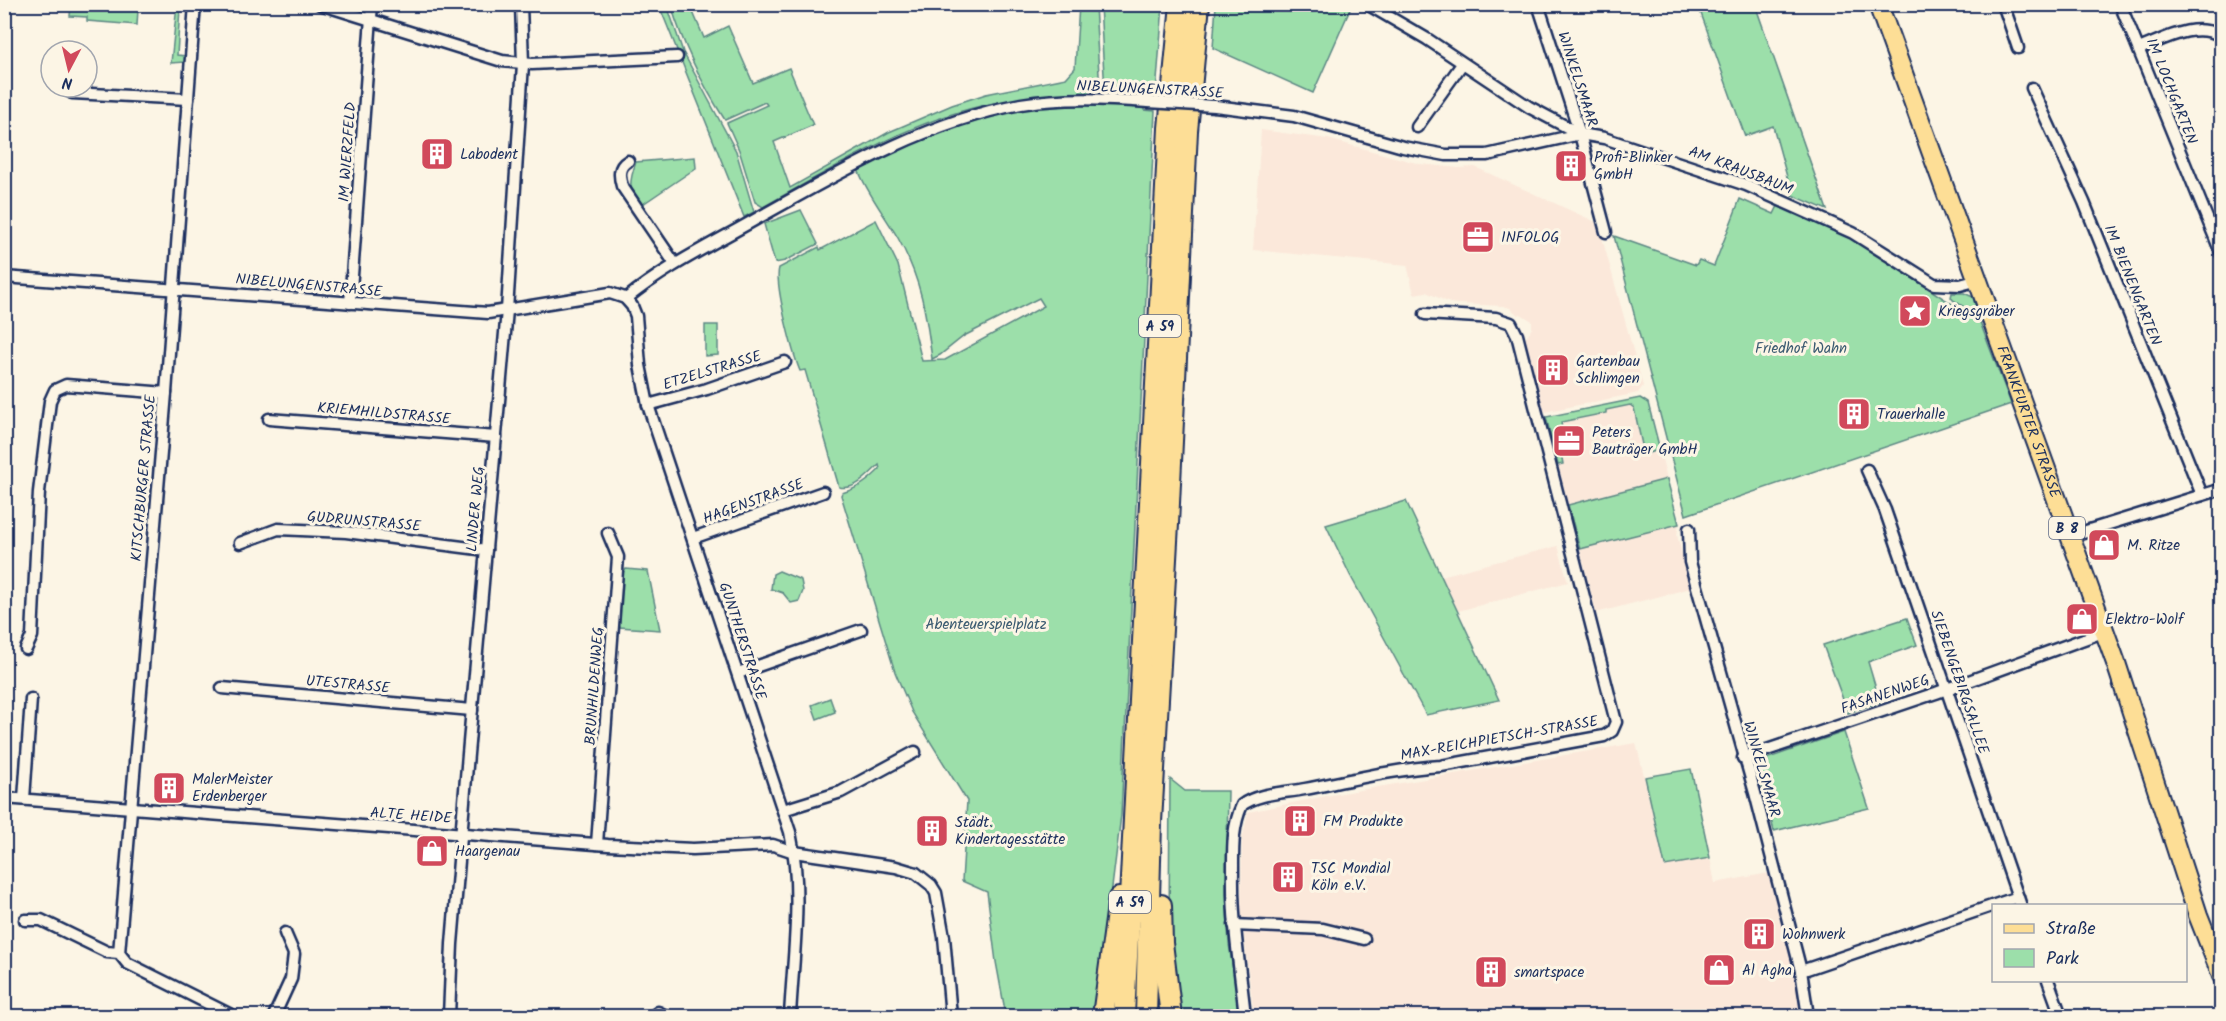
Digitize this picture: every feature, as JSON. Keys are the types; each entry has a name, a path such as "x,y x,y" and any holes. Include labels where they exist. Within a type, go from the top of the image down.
{"highway":[{"name":"A 59","path":"1124,1017 1151,523 1169,128 1181,4"},
{"name":"A 59","path":"1146,1017 1151,822 1169,512 1187,131 1200,4"},
{"path":"1103,1017 1135,788"},
{"path":"1151,822 1171,1017"}],"main road":[{"name":"FRANKFURTER STRASSE","path":"1878,4 2116,663 2198,915 2222,976"}],"street":[{"name":"KITSCHBURGER STRASSE","path":"119,953 166,393 195,4"},
{"path":"320,4 502,61 523,64 677,57"},
{"name":"IM WIERZFELD","path":"350,303 372,4"},
{"name":"LINDER WEG","path":"449,1017 452,944 507,310 523,64 520,4"},
{"name":"AM KRAUSBAUM","path":"1367,4 1407,27 1529,107 1580,134 1605,138 1746,185 1853,233 1934,284 1960,285 1979,280"},
{"name":"WINKELSMAAR","path":"1538,4 1580,134 1606,232"},
{"path":"2003,4 2018,48"},
{"name":"IM LOCHGARTEN","path":"2120,4 2222,255"},
{"path":"2139,49 2191,29 2210,31 2222,36"},
{"path":"1417,127 1462,64"},
{"name":"IM BIENENGARTEN","path":"2032,88 2084,202 2202,495"},
{"path":"99,94 188,99"},
{"name":"NIBELUNGENSTRASSE","path":"4,277 488,313 610,292 626,299 675,264 887,148 945,124 1022,104 1052,100 1102,99 1215,106 1294,116 1403,147 1446,155 1487,155 1580,134"},
{"path":"628,161 621,167 622,186 675,264"},
{"name":"GUNTHERSTRASSE","path":"626,299 636,316 640,365 648,405 783,810 794,852 796,900 790,1017"},
{"name":"MAX-REICHPIETSCH-STRASSE","path":"1245,1017 1234,924 1233,839 1242,805 1249,800 1419,767 1441,766 1604,736 1612,731 1616,722 1517,335 1511,323 1496,318 1425,314"},
{"name":"ETZELSTRASSE","path":"648,405 707,389 785,362"},
{"path":"26,649 32,636 39,492 50,401 55,390 66,385 166,393"},
{"name":"KRIEMHILDSTRASSE","path":"269,419 496,437"},
{"name":"SIEBENGEBIRGSALLEE","path":"1867,470 1885,510 2019,901"},
{"path":"2070,536 2222,489"},
{"name":"HAGENSTRASSE","path":"693,538 823,492"},
{"name":"GUDRUNSTRASSE","path":"240,543 278,529 346,532 486,550"},
{"name":"WINKELSMAAR","path":"1689,529 1690,562 1743,758 1755,793 1801,971 1808,1017"},
{"name":"BRUNHILDENWEG","path":"597,844 618,557 608,533"},
{"path":"738,673 861,630"},
{"name":"FASANENWEG","path":"1743,758 2103,632"},
{"name":"UTESTRASSE","path":"222,688 472,710"},
{"path":"24,799 31,699"},
{"path":"783,810 841,792 915,752"},
{"name":"ALTE HEIDE","path":"4,798 597,844 693,849 773,845 794,852 896,867 916,873 931,885 936,893 944,937 951,1017"},
{"path":"1801,971 1992,910"},
{"path":"25,920 41,920 107,952 119,953 127,963 233,1017"},
{"path":"1234,924 1323,928 1364,939"},
{"path":"274,1017 291,979 294,954 285,933"},
{"path":"2048,982 2061,1017"},
{"path":"653,1017 658,1012 666,1017"}],"shaded area":[{"path":"1261,130 1328,139 1420,164 1459,168 1475,167 1598,223 1643,386 1638,393 1544,412 1525,339 1532,328 1532,321 1521,314 1518,315 1510,308 1503,306 1450,303 1426,292 1414,294 1407,265 1253,250"},
{"path":"1640,398 1648,403 1667,479 1568,505 1546,417"},
{"path":"1679,524 1677,535 1691,588 1596,613 1580,549"},
{"path":"1558,546 1568,582 1458,611 1441,576"},
{"path":"1636,743 1666,865 1710,858 1715,883 1769,873 1798,985 1802,1016 1254,1016 1241,914 1242,840 1248,812 1331,795"}],"green space":[{"path":"1216,4 1352,5 1313,93 1213,48"},
{"path":"71,5 138,9 137,25 87,21 87,17 70,16"},
{"path":"177,5 189,5 188,8 180,8 177,55 186,56 185,62 171,63"},
{"path":"659,5 667,5 683,52 736,151 754,212 744,217"},
{"path":"671,5 690,5 704,38 728,26 753,83 789,68 813,125 774,142 790,188 889,132 952,105 986,94 1066,78 1075,68 1079,5 1095,5 1100,92 1018,99 942,117 863,152 763,207 755,202 739,150 727,123 767,105 765,102 725,120 694,64"},
{"path":"1100,5 1163,5 1156,93 1105,92"},
{"path":"1698,5 1757,5 1827,210 1792,195 1773,126 1745,136"},
{"name":"Abenteuerspielplatz","path":"1097,103 1144,106 1144,110 1155,111 1121,815 1096,1016 1006,1016 987,892 962,881 967,801 912,712 895,672 841,495 867,481 880,469 879,465 851,487 839,487 805,370 800,371 789,335 778,276 779,268 819,247 820,250 876,220 898,265 922,361 945,360 1044,306 1039,298 964,336 932,359 925,311 912,268 898,238 858,169 929,136 988,116 1034,107"},
{"path":"695,157 696,168 640,206 631,185 636,162"},
{"name":"Friedhof Wahn","path":"1740,199 1774,214 1778,206 1852,239 1980,322 2011,404 1686,515 1614,236 1696,265 1699,260 1714,266"},
{"path":"801,210 818,244 785,261 775,263 764,224"},
{"path":"1952,293 1964,293 1973,297 1978,316 1953,300"},
{"path":"705,325 718,325 718,355 705,356"},
{"path":"1640,398 1648,403 1660,450 1644,454 1634,408 1630,405 1606,410 1606,413 1561,422 1562,429 1560,430 1566,445 1560,447 1563,464 1558,465 1546,417"},
{"path":"1667,479 1679,524 1580,549 1568,505"},
{"path":"1406,501 1499,700 1426,715 1350,575 1326,525"},
{"path":"626,569 648,571 660,630 619,627 623,572"},
{"path":"779,571 801,580 803,591 799,601 791,603 783,593 771,589 773,574"},
{"path":"1907,618 1917,645 1868,662 1880,702 1848,713 1823,645"},
{"path":"830,698 835,712 817,719 812,705"},
{"path":"1844,732 1869,808 1774,831 1757,766 1760,761"},
{"path":"1691,769 1710,858 1665,866 1645,777"},
{"path":"1170,779 1185,791 1228,791 1226,895 1229,944 1240,1016 1180,1016 1169,932"}],"place":[{"name":"Labodent","path":"437,154"},
{"name":"Profi-Blinker GmbH","path":"1571,166"},
{"name":"INFOLOG","path":"1478,237"},
{"name":"Kriegsgräber","path":"1915,311"},
{"name":"Gartenbau Schlimgen","path":"1553,370"},
{"name":"Trauerhalle","path":"1854,414"},
{"name":"Peters Bauträger GmbH","path":"1569,441"},
{"name":"M. Ritze","path":"2104,545"},
{"name":"Elektro-Wolf","path":"2082,619"},
{"name":"MalerMeister Erdenberger","path":"169,788"},
{"name":"FM Produkte","path":"1300,821"},
{"name":"Städt. Kindertagesstätte","path":"932,831"},
{"name":"Haargenau","path":"432,851"},
{"name":"TSC Mondial Köln e.V.","path":"1288,877"},
{"name":"Wohnwerk","path":"1759,934"},
{"name":"Al Agha","path":"1719,970"},
{"name":"smartspace","path":"1491,972"}]}
